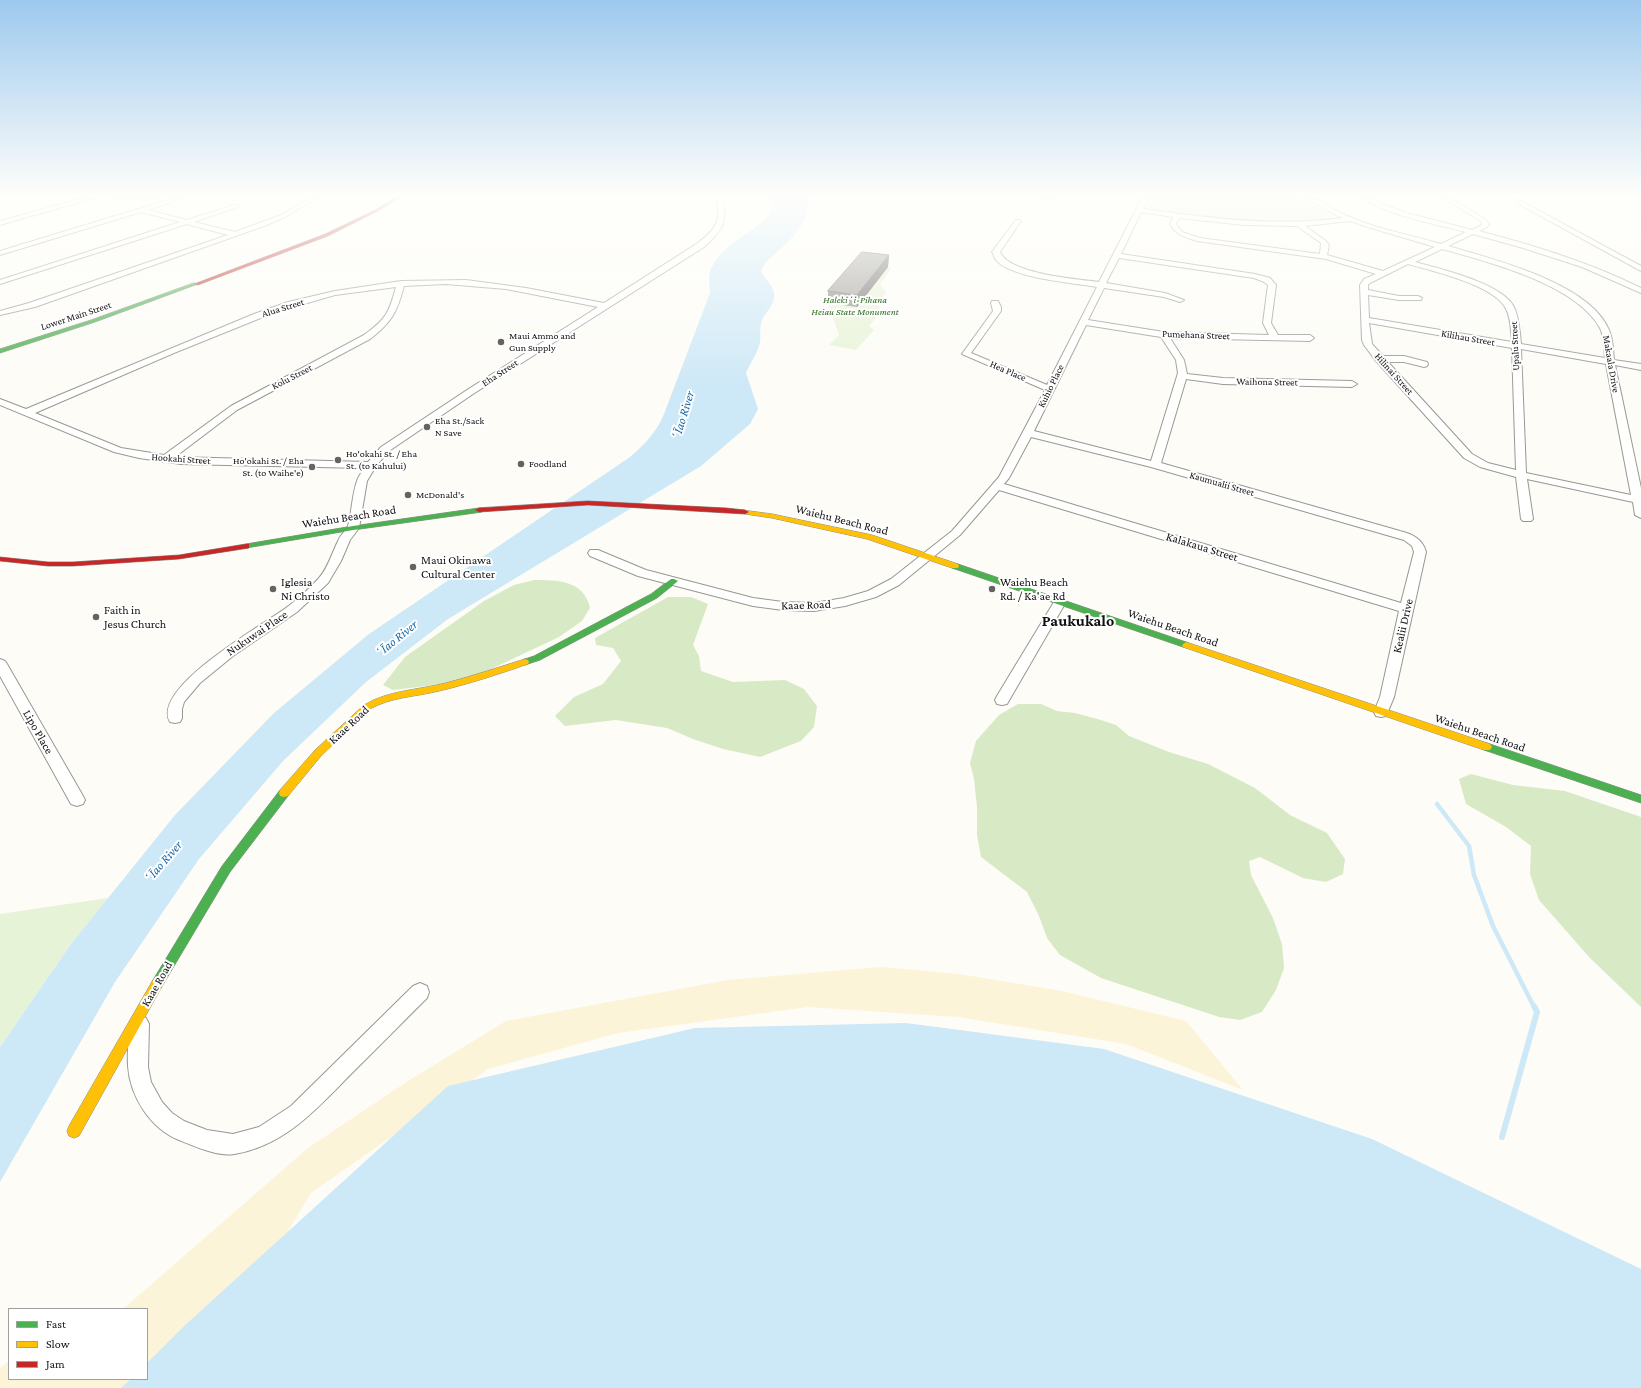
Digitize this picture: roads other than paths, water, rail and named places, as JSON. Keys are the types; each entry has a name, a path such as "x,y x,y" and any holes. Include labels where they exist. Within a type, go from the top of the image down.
{"street":[{"path":"0,282 67,261"},
{"path":"0,313 32,305 158,261"},
{"name":"Lower Main Street","path":"0,352 94,322 257,261"},
{"name":"Eha Street","path":"353,528 362,480 371,465 385,449 401,437 675,261"},
{"path":"1001,261 1014,269 1031,274 1102,284 1165,295 1180,300"},
{"name":"Kuhio Place","path":"929,557 956,533 998,486 1028,433 1114,261"},
{"path":"1150,261 1254,276 1267,280 1272,285 1268,323 1275,337"},
{"path":"1343,261 1382,273"},
{"name":"Makaala Drive","path":"1490,261 1514,268 1547,282 1574,297 1590,309 1601,322 1605,330 1641,515"},
{"path":"1571,261 1620,280 1641,292"},
{"path":"1626,261 1641,269"},
{"path":"1408,262 1367,280 1364,285 1365,292 1399,298 1418,298"},
{"name":"Upalu Street","path":"1408,262 1468,281 1487,289 1501,299 1513,313 1516,346 1521,475 1527,519"},
{"path":"1267,280 1276,278"},
{"path":"1620,280 1637,279"},
{"name":"Alua Street","path":"26,413 271,311 326,296 360,289 401,284 448,282 498,285 605,306"},
{"name":"Kolu Street","path":"166,459 234,408 367,337 381,328 392,316 401,284"},
{"name":"Hilinai Street","path":"1365,292 1366,320 1364,334 1366,341 1379,359 1468,456 1488,467 1639,499"},
{"name":"Hea Place","path":"995,303 997,311 966,354 1049,389"},
{"name":"Kilihau Street","path":"1366,320 1641,367"},
{"name":"Pumehana Street","path":"1083,322 1164,335 1310,338"},
{"path":"1155,465 1182,376 1180,360 1164,335"},
{"path":"1379,359 1407,359 1424,364"},
{"name":"Waihona Street","path":"1182,376 1223,382 1352,384"},
{"name":"Hookahi Street","path":"0,402 118,450 139,456 213,462 371,465"},
{"name":"Kaumualii Street","path":"1028,433 1155,465 1396,533 1414,542"},
{"name":"Kalakaua Street","path":"998,486 1406,609"},
{"name":"Waiehu Beach Road","path":"0,559 48,564 73,564 164,558 210,552 353,528 497,508 546,505 588,503 657,506 726,510 772,516 869,538 929,557 1381,712 1641,799"},
{"name":"Nukuwai Place","path":"175,718 176,705 181,695 205,671 228,653 293,609 316,590 331,570 344,539 353,528"},
{"name":"Kealii Drive","path":"1381,712 1387,697 1420,552 1420,548 1414,542"},
{"name":"Kaae Road","path":"594,553 626,567 768,605 814,607 845,602 872,594 895,582 929,557"},
{"name":"Kaae Road","path":"74,1131 184,938 226,869 272,807 318,754 367,706 388,697 432,690 468,681 537,658 654,596 674,581"},
{"path":"1002,700 1060,602"},
{"name":"Lipo Place","path":"0,664 77,800"},
{"name":"Kaae Road","path":"140,1016 138,1067 141,1083 146,1096 155,1109 165,1120 178,1129 207,1140 233,1144 264,1136 298,1113 420,992"}],"water":[{"name":"ʻĪao River","path":"716,261 767,261 761,272 772,287 774,301 762,320 759,346 746,373 758,409 750,424 701,466 448,619 366,682 283,761 199,859 115,982 0,1182 0,1047 71,944 175,815 274,713 369,634 630,457 645,443 654,433 664,414 710,293 709,274"},
{"path":"906,1023 1104,1049 1372,1139 1641,1269 1641,1388 121,1388 130,1380 148,1380 148,1362 182,1328 448,1086 695,1028"}],"waterway":[{"path":"1437,804 1469,846 1474,875 1493,926 1534,1007"},
{"path":"1502,1137 1537,1012 1534,1006"}],"place":[{"name":"Maui Ammo and Gun Supply","path":"501,342"},
{"name":"Eha St./Sack N Save","path":"427,427"},
{"name":"Ho'okahi St. / Eha St. (to Kahului)","path":"338,460"},
{"name":"Foodland","path":"521,464"},
{"name":"Ho'okahi St. / Eha St. (to Waihe'e)","path":"312,467"},
{"name":"McDonald's","path":"408,495"},
{"name":"Maui Okinawa Cultural Center","path":"413,567"},
{"name":"Iglesia Ni Christo","path":"273,589"},
{"name":"Waiehu Beach Rd. / Ka'ae Rd","path":"992,589"},
{"name":"Faith in Jesus Church","path":"96,617"}],"district":[{"name":"Paukukalo","path":"1078,621"}],"park label":[{"name":"Halekiʻi-Pihana Heiau State Monument","path":"855,306"}]}
